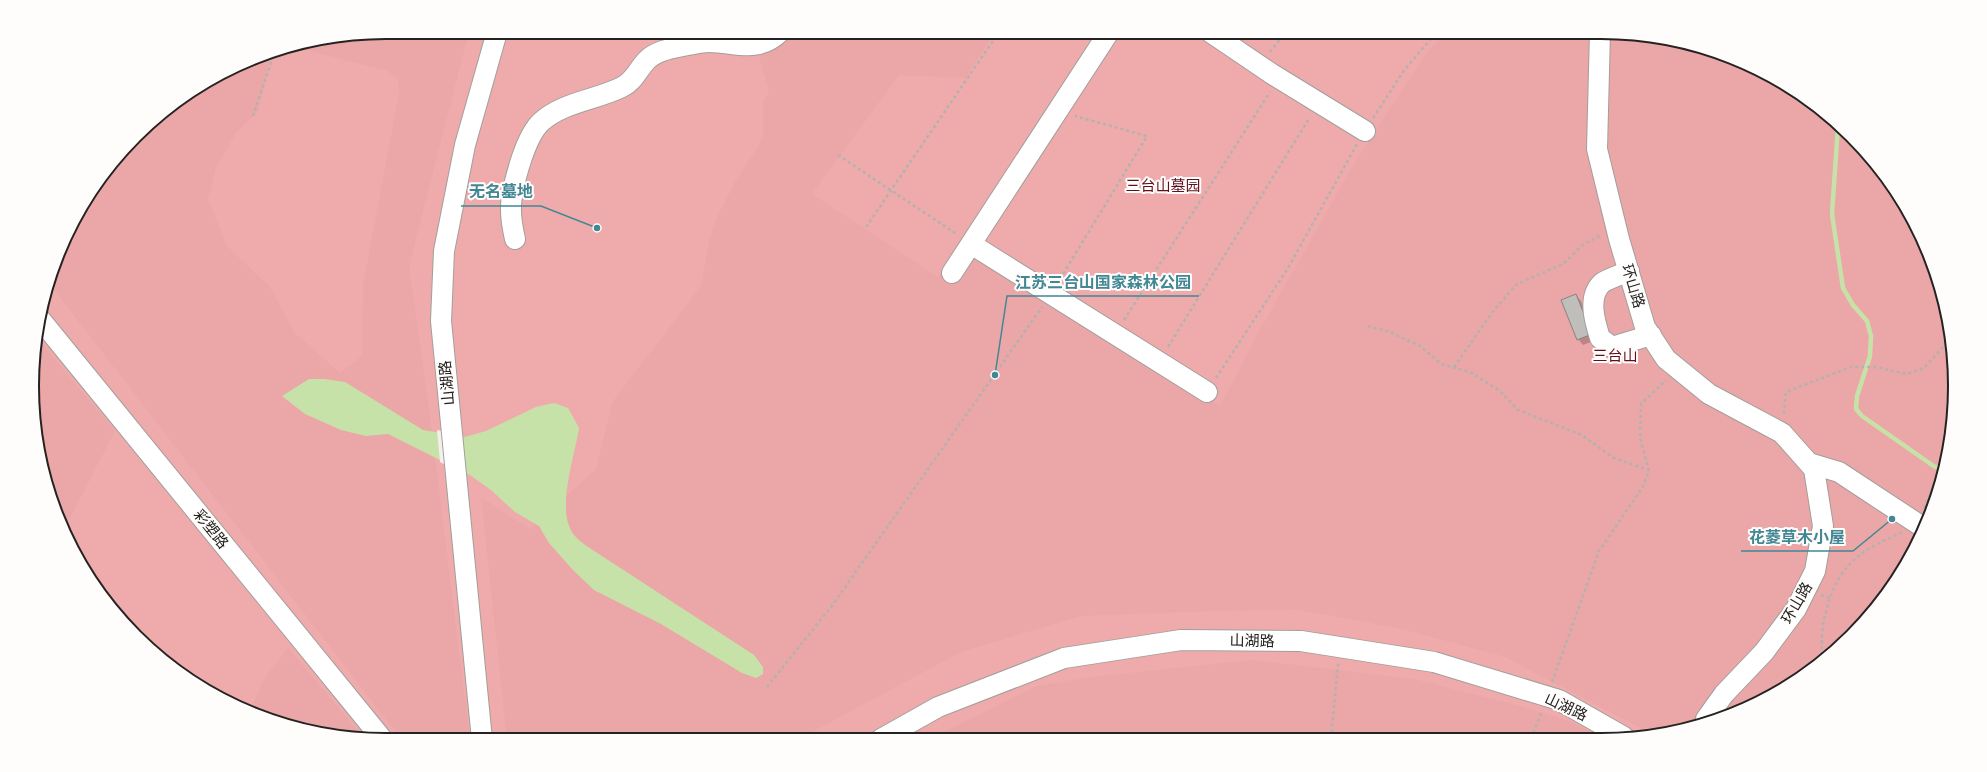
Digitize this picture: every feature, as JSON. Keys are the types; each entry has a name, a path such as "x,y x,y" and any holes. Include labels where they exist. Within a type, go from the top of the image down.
{"street":[{"name":"山湖路","path":"481,733 441,321 444,251 465,146 495,39"},
{"path":"515,239 511,221 511,198 522,158 535,130 541,121 566,107 599,97 622,87 632,81 646,61 660,52 707,42 754,46 772,39"},
{"path":"952,273 1104,39"},
{"path":"1220,39 1278,78 1365,131"},
{"name":"环山路","path":"1600,39 1597,149 1616,228 1645,327 1666,359 1709,394 1782,433 1814,469 1823,526 1814,571 1810,583 1796,610 1764,652 1724,694 1708,716"},
{"path":"972,244 1114,335 1207,392"},
{"path":"1629,272 1602,283 1594,297 1594,316 1600,338 1612,347 1651,335"},
{"name":"彩塑路","path":"45,325 377,733"},
{"path":"1809,463 1839,472 1919,525"},
{"name":"山湖路","path":"892,733 938,707 1064,658 1181,640 1301,641 1434,662 1559,700 1616,732"}],"path":[{"path":"866,227 994,39"},
{"path":"1260,66 1281,39"},
{"path":"1207,392 1288,268 1365,131 1405,69 1431,39"},
{"path":"253,116 271,58"},
{"path":"1114,335 1278,78"},
{"path":"1159,362 1319,102"},
{"path":"766,687 831,607 1051,294 1147,136 1058,111"},
{"path":"838,155 972,244"},
{"path":"1454,368 1494,310 1517,284 1563,264 1583,245 1616,228"},
{"path":"1368,326 1390,332 1414,343 1441,364 1470,372 1500,391 1518,410 1582,435 1614,458 1649,471"},
{"path":"1782,433 1786,392 1851,367 1876,367 1907,374 1924,368 1945,345"},
{"path":"1532,733 1547,697 1599,552 1642,488 1649,471 1640,438 1641,404 1678,368"},
{"path":"1821,654 1823,626 1832,592 1839,576 1851,562 1868,548 1919,525 1929,501"},
{"path":"1331,733 1340,647"}],"green space":[{"path":"467,39 409,266 429,408 469,733 397,733 53,289 65,253 85,212 97,193 125,157 157,125 193,97 212,85 253,65 278,56 270,61 258,111 236,133 216,167 208,199 227,246 270,287 294,332 340,373 362,356 363,285 399,93 398,80 388,71 303,49 341,42 363,40"},
{"name":"三台山","path":"754,39 990,39 965,78 899,75 812,194 938,277 962,241 1220,406 1257,335 1355,162 1426,54 1439,39 1624,40 1669,46 1713,57 1734,65 1774,85 1794,97 1830,125 1862,157 1890,193 1922,253 1930,274 1941,318 1945,341 1948,386 1945,431 1930,498 1922,519 1902,560 1890,579 1862,615 1830,647 1794,675 1734,707 1691,721 1646,730 1505,657 1402,629 1300,610 1212,611 1081,616 961,652 810,733 506,733 481,497 530,529 596,469 613,401 701,286 709,241 717,217 736,180 758,147 763,133 763,103 769,92"},
{"name":"三台山墓园","path":"1601,39 1646,42 1713,57 1734,65 1774,85 1794,97 1830,125 1862,157 1890,193 1922,253 1930,274 1941,318 1945,341 1948,386 1945,431 1930,498 1922,519 1902,560 1890,579 1862,615 1830,647 1794,675 1734,707 1691,721 1646,730 1601,733 386,733 341,730 274,715 253,707 212,687 193,675 157,647 125,615 97,579 85,560 65,519 57,498 46,454 42,431 39,386 42,341 57,274 65,253 85,212 97,193 125,157 157,125 193,97 212,85 253,65 274,57 318,46 363,40"},
{"path":"42,344 115,431 67,524 57,498 42,431 39,386"},
{"path":"288,648 358,732 341,730 296,721 252,706 263,680"},
{"path":"1253,660 1414,679 1520,706 1570,721 1592,733 941,733 1037,686 1090,677"}],"shaded area":[{"path":"309,379 324,379 345,382 423,430 465,437 486,431 536,407 554,403 568,408 579,428 566,498 566,512 569,525 574,535 585,545 754,655 763,667 763,674 756,678 742,673 661,624 594,590 573,570 549,543 539,526 515,512 491,490 470,475 388,434 366,436 341,430 305,414 282,396"}],"pier":[{"path":"437,430 458,434 461,473 440,462"}],"building":[{"path":"1576,294 1592,334 1577,340 1561,300"}],"waterway":[{"path":"1838,133 1832,214 1843,288 1853,305 1867,321 1871,336 1870,356 1857,396 1856,409 1862,416 1935,467 1938,467"}],"place":[{"name":"无名墓地","path":"597,228"},
{"name":"江苏三台山国家森林公园","path":"995,375"},
{"name":"花菱草木小屋","path":"1892,519"}]}
